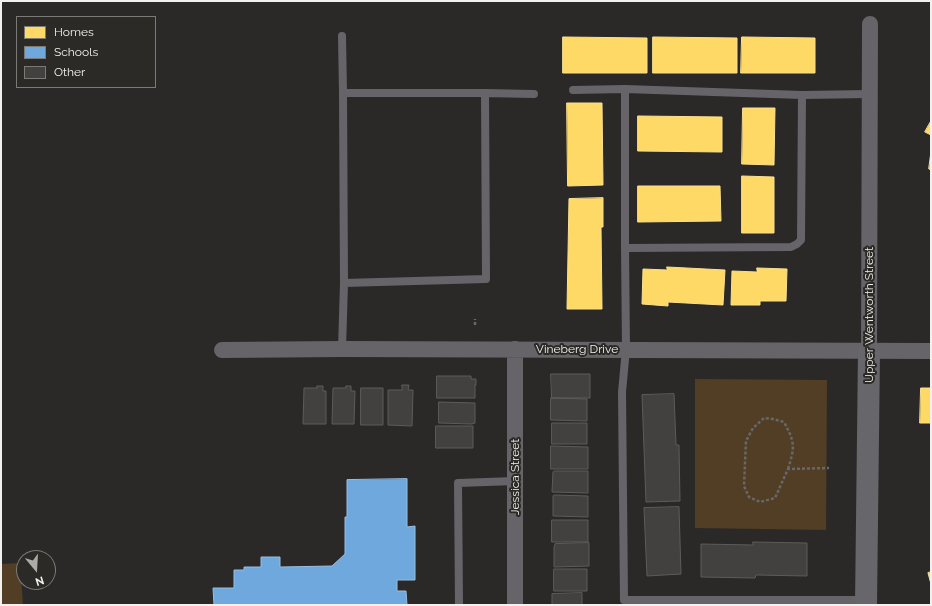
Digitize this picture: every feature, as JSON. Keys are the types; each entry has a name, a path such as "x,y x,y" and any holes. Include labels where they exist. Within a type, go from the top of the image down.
{"street":[{"name":"Upper Wentworth Street","path":"866,602 869,351 870,24"},
{"name":"Vineberg Drive","path":"222,350 342,348 931,351"},
{"name":"Jessica Street","path":"515,349 515,605"}],"lane":[{"path":"342,36 344,283 342,348"},
{"path":"573,90 625,89 802,95 869,94"},
{"path":"625,89 626,349 622,392 624,600 866,602"},
{"path":"343,93 534,94"},
{"path":"344,283 486,279 486,93"},
{"path":"625,248 791,247 798,244 801,240 802,95"},
{"path":"459,605 458,483 515,481"}],"path":[{"path":"476,319 476,325"},
{"path":"764,418 774,418 784,422 790,432 794,444 788,469 775,498 760,502 750,497 744,486 746,441 753,428 764,418"},
{"path":"788,469 829,468"}],"shaded area":[{"path":"695,379 827,380 826,530 695,528"},
{"path":"16,563 16,590 22,590 23,605 1,605 1,564"}],"building: Homes":[{"path":"563,37 647,38 647,73 563,73"},
{"path":"653,37 737,38 737,73 653,73"},
{"path":"742,37 815,38 815,73 741,73"},
{"path":"567,103 602,103 603,185 568,186"},
{"path":"743,108 775,108 774,165 742,164"},
{"path":"638,116 722,117 722,152 638,151"},
{"path":"931,121 931,135 925,132"},
{"path":"931,152 931,170 929,169"},
{"path":"742,176 774,177 774,233 742,233"},
{"path":"638,186 720,186 721,221 638,222"},
{"path":"603,198 603,227 601,227 602,309 567,309 569,199"},
{"path":"667,267 725,270 723,305 668,302 668,306 642,304 643,269 667,270"},
{"path":"757,268 787,269 786,301 760,301 760,305 731,305 732,271 757,272"},
{"path":"921,388 931,388 931,423 920,423"},
{"path":"931,572 931,584 928,573"}],"building: Schools":[{"path":"407,479 407,527 415,526 415,580 397,580 397,591 406,591 407,605 214,605 213,588 234,588 234,570 244,570 244,567 261,567 261,557 280,557 280,567 332,566 345,554 347,480"}],"building: Other":[{"path":"551,374 590,374 590,398 552,398"},
{"path":"437,376 471,376 471,379 476,379 475,398 437,398"},
{"path":"402,385 409,385 408,390 413,390 412,426 388,425 388,390 402,390"},
{"path":"317,386 323,386 323,391 326,391 326,424 303,424 304,388 317,388"},
{"path":"346,386 351,386 351,391 355,391 354,424 332,424 333,388 346,388"},
{"path":"361,388 383,388 383,425 361,425"},
{"path":"674,394 676,445 679,445 680,501 646,502 642,395"},
{"path":"551,398 587,399 587,421 551,420"},
{"path":"439,402 475,403 475,423 439,423"},
{"path":"552,423 587,423 587,444 552,444"},
{"path":"436,426 473,426 473,448 436,448"},
{"path":"551,446 588,447 588,469 551,469"},
{"path":"588,471 588,493 552,492 553,472"},
{"path":"553,496 588,496 588,517 553,516"},
{"path":"679,507 681,574 647,576 644,508"},
{"path":"552,520 588,520 588,542 552,542"},
{"path":"753,542 807,543 807,576 756,575 755,578 701,577 701,544 753,545"},
{"path":"589,543 589,566 554,567 555,544"},
{"path":"554,569 587,569 587,591 554,591"},
{"path":"582,593 582,605 552,605 552,594"}]}
